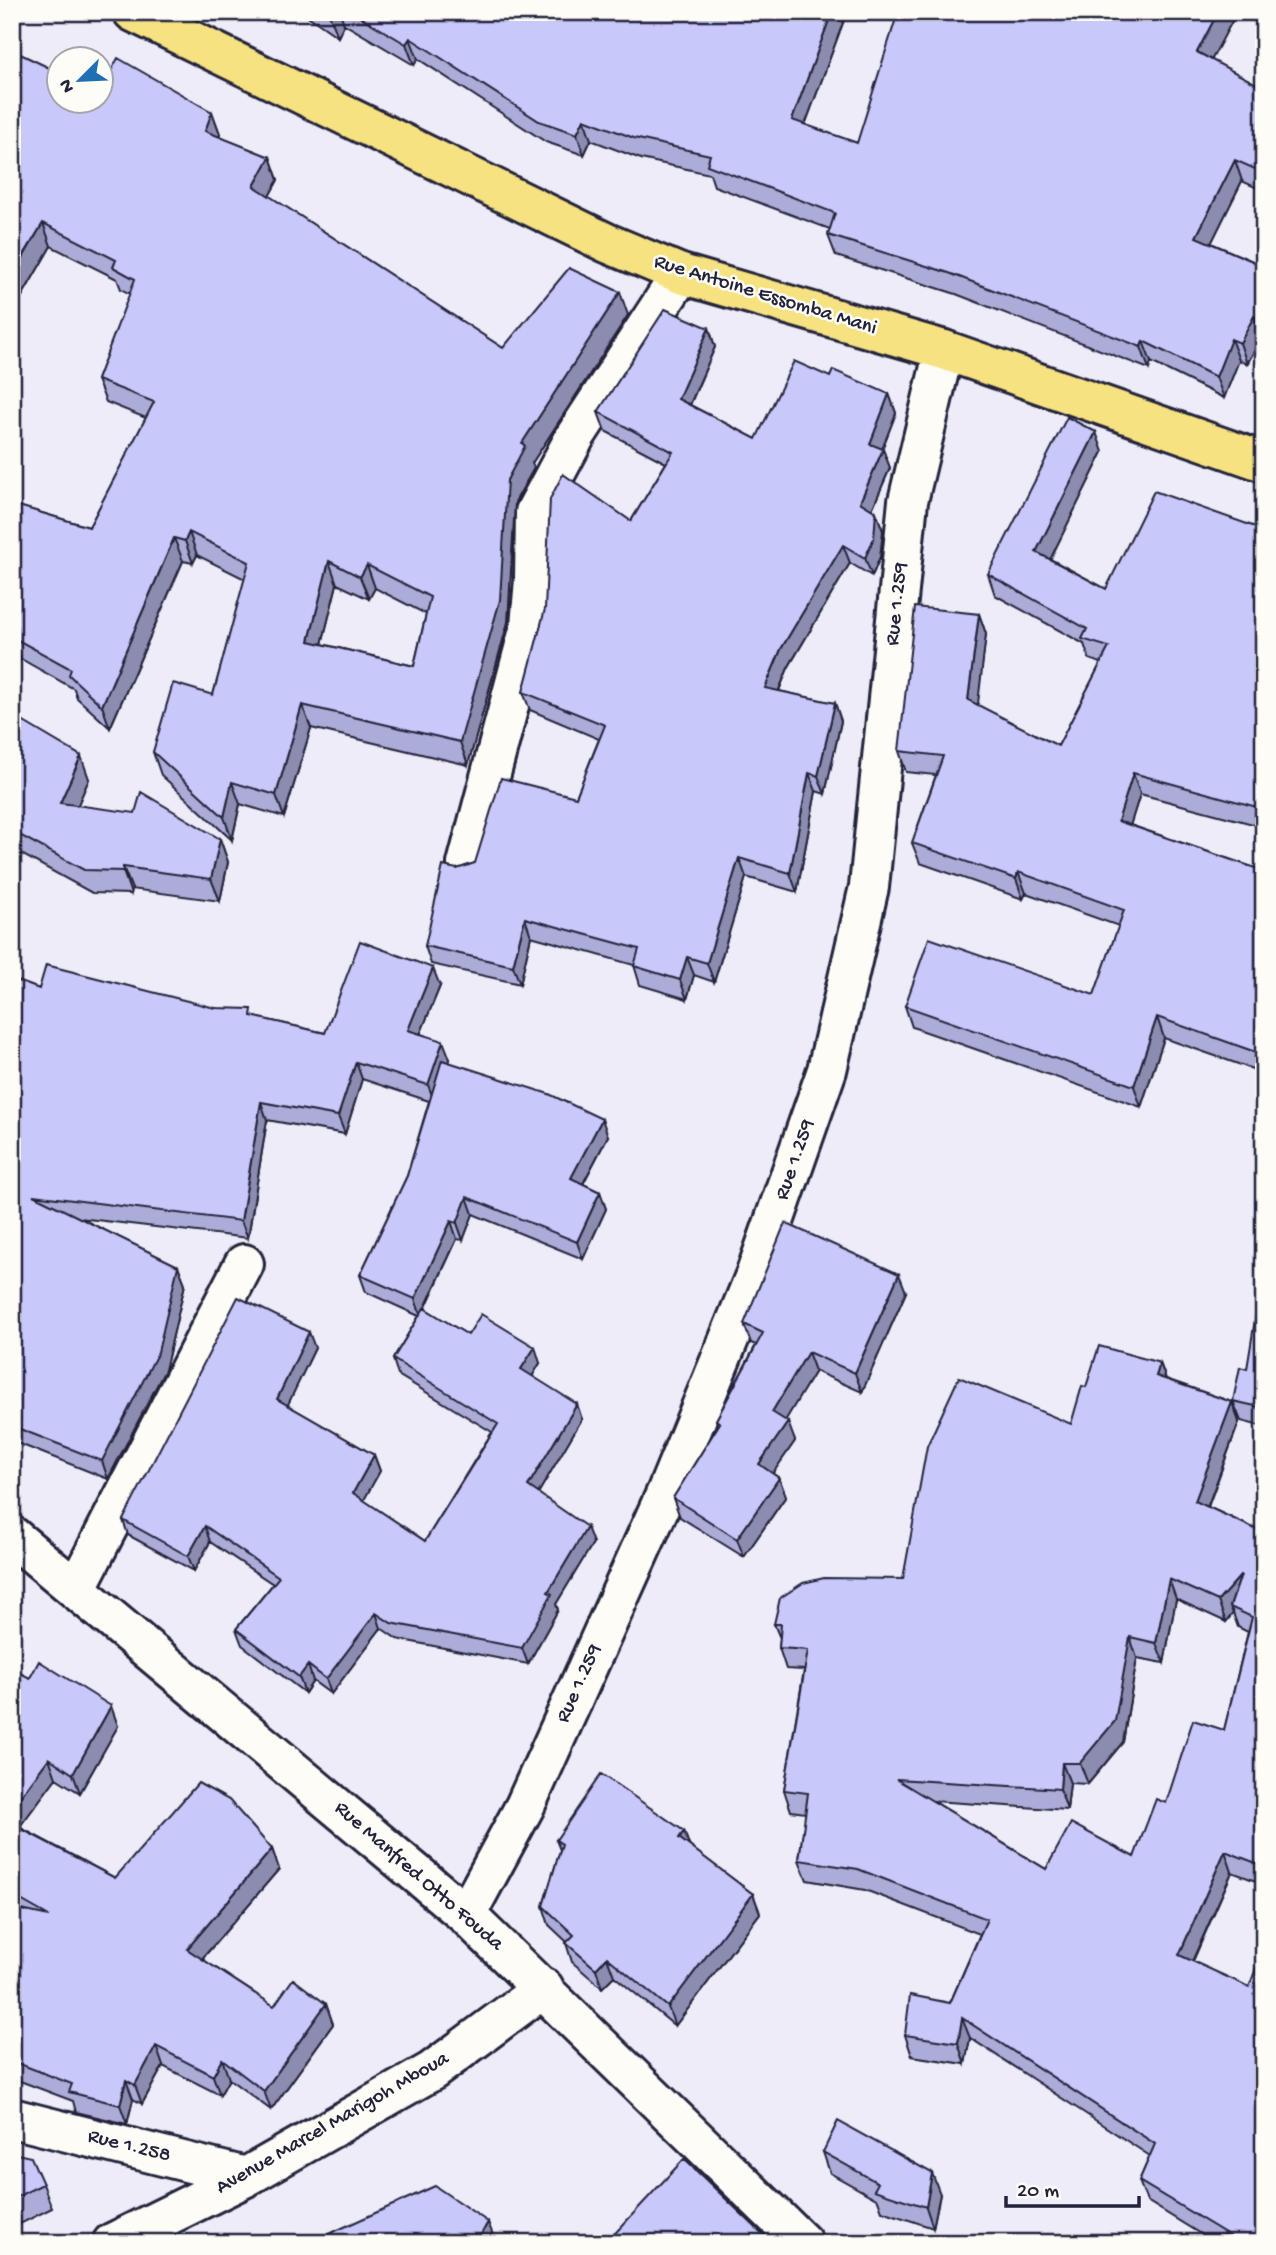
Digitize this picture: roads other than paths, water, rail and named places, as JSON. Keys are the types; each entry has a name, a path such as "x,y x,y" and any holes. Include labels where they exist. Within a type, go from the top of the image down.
{"main road":[{"name":"Rue Antoine Essomba Mani","path":"133,12 607,243 681,274 944,350 1264,463"}],"street":[{"path":"467,864 530,626 535,512 576,435 681,274"},
{"name":"Rue 1.259","path":"466,1916 525,1806 666,1493 756,1273 827,1070 869,887 908,501 944,350"},
{"path":"77,1587 244,1264"},
{"name":"Rue Manfred Otto Fouda","path":"12,1536 77,1587 466,1916 544,1988 803,2243"},
{"name":"Avenue Marcel Marigoh Mboua","path":"112,2243 246,2177 432,2071 544,1988"},
{"name":"Rue 1.258","path":"12,2118 246,2177"}]}
